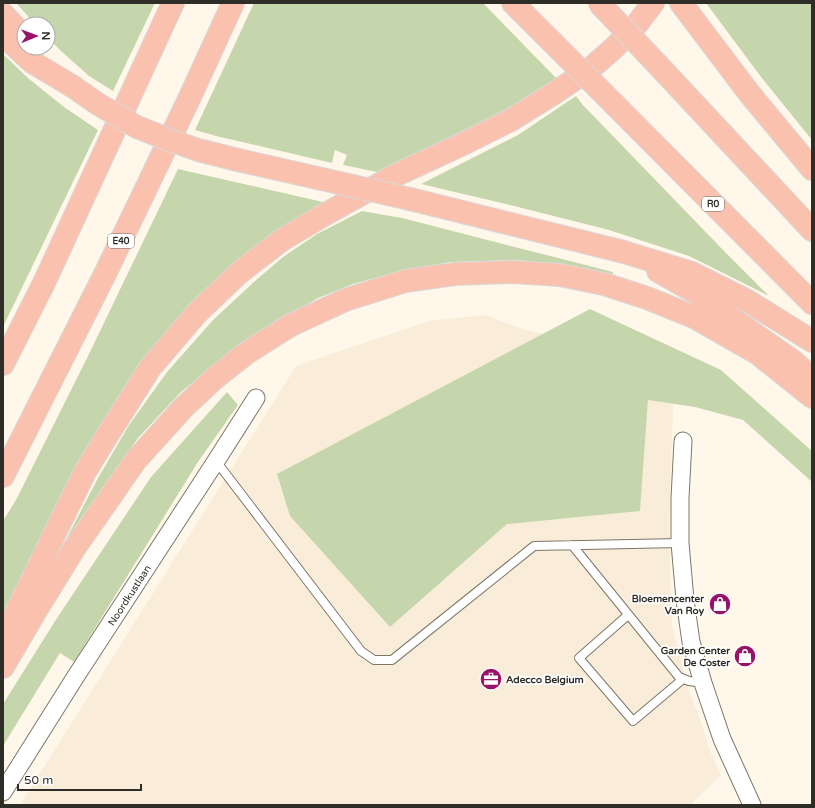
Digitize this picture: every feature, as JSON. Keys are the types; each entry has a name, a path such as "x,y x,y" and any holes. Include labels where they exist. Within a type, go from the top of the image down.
{"highway":[{"path":"3,364 44,283 173,3"},
{"name":"E40","path":"3,476 105,274 233,3"},
{"name":"R0","path":"513,3 812,303"},
{"path":"599,3 812,230"},
{"path":"3,639 85,472 150,368 197,313 239,273 282,240 394,176 511,120 590,69 615,47 637,24 653,3"},
{"path":"686,10 749,92 812,169"},
{"path":"3,14 16,28"},
{"path":"3,35 32,62 137,127 167,140 198,150 238,160 410,199 624,252 692,272 746,300 812,341"},
{"path":"43,56 72,86"},
{"path":"624,252 693,291 793,362 812,378"},
{"path":"3,667 74,549 136,460 183,408 215,378 248,352 291,326 345,300 405,281 455,274 521,272 560,275 604,284 647,298 694,317 757,353 812,397"}],"street":[{"name":"Noordkustlaan","path":"3,792 76,676 256,398"},
{"path":"684,441 680,498 680,543 685,600 691,642 722,739 752,805"}],"lane":[{"path":"216,461 361,651 374,660 392,660 534,546 680,543"},
{"path":"572,545 679,677 689,681 703,683"},
{"path":"628,615 579,658 633,721 683,679"}],"shaded area":[{"path":"485,315 523,329 597,348 674,381 669,521 672,625 688,688 710,751 721,775 690,805 20,805 296,366 429,321"}],"green space":[{"path":"16,3 155,3 113,91 89,76 56,46 56,16 28,16"},
{"path":"254,3 483,3 558,80 521,104 382,173 343,165 347,155 335,150 332,163 195,130"},
{"path":"706,3 809,3 812,6 812,140 761,77"},
{"path":"3,54 28,78 64,107 98,130 3,327"},
{"path":"576,96 582,104 769,296 689,256 609,230 421,184 518,135"},
{"path":"178,169 323,202 271,236 101,427 63,491 3,613 3,521 17,498 88,356"},
{"path":"362,211 402,218 613,272 612,276 561,265 516,260 450,262 397,272 353,284 318,298 267,328 223,359 182,391 138,438 61,549 98,478 129,425 167,372 213,320 283,257 317,234"},
{"path":"590,309 721,370 812,451 812,482 743,420 695,407 648,400 640,511 507,524 390,627 290,516 277,474"},
{"path":"227,392 238,405 198,462 74,662 60,653 3,746 3,704 57,618 151,477"}],"place":[{"name":"Bloemencenter Van Roy","path":"720,604"},
{"name":"Garden Center De Coster","path":"745,656"},
{"name":"Adecco Belgium","path":"491,679"}]}
